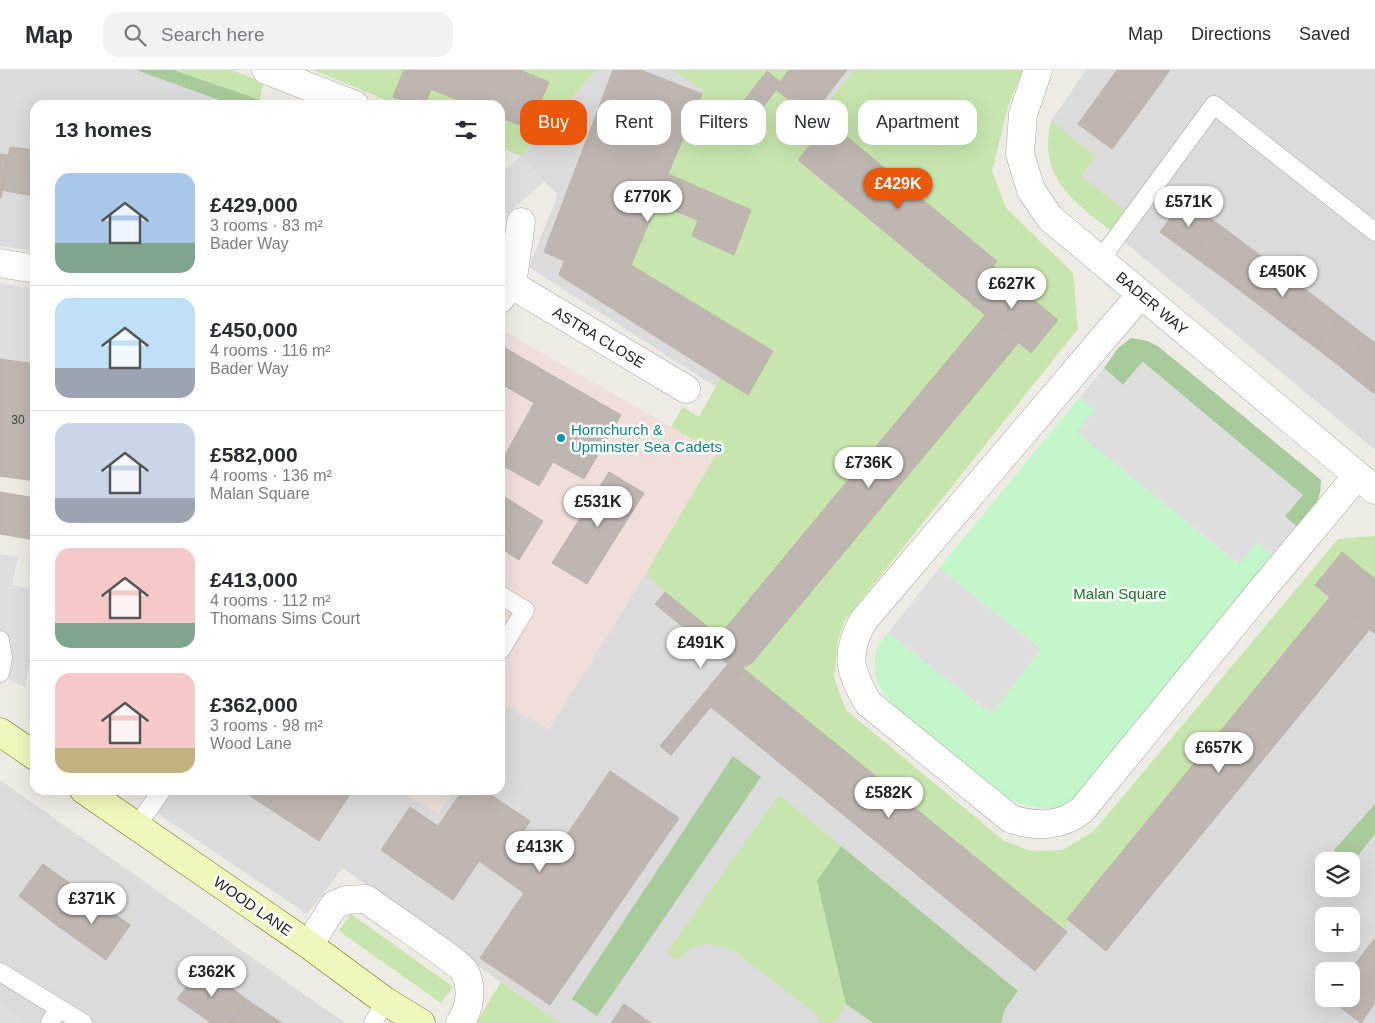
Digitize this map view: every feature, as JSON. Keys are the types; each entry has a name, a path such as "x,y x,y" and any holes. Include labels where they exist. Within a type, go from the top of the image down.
{"street":[{"path":"266,70 341,100"},
{"name":"BADER WAY","path":"1038,70 1023,114 1020,154 1031,190 1050,218 1366,483"},
{"name":"ASTRA CLOSE","path":"521,222 506,292 686,389"},
{"path":"0,263 30,268"},
{"path":"1141,294 863,621 855,637 851,652 854,678 868,703 1011,819 1024,824 1046,825 1072,818 1082,810 1230,629 1366,483"},
{"path":"0,732 30,753"},
{"name":"WOOD LANE","path":"91,795 309,945 379,1012 421,1023"},
{"path":"309,945 334,905 346,900 366,899 464,970 470,989 466,1013 460,1023"}],"lane":[{"path":"1100,260 1214,105 1375,232"},
{"path":"505,598 525,610 505,643"},
{"path":"0,640 3,658 0,673"},
{"path":"136,826 158,795"},
{"path":"0,972 54,1015 83,1023"}],"shaded area":[{"path":"0,70 136,70 219,100 30,100 30,250 0,246"},
{"path":"596,70 854,70 831,100 776,100 776,145 848,145 848,138 997,261 993,265 1058,320 1031,353 1019,343 752,663 744,668 1067,931 1067,919 1329,597 1315,585 1342,552 1375,579 1375,1023 560,1023 343,868 307,914 157,813 170,795 408,795 438,814 451,795 505,795 505,709 507,706 549,729 646,573 717,453 671,427 683,407 699,417 716,387 529,267 558,194 544,182 521,156 531,145 587,145 587,100 570,100"},
{"path":"1086,70 1375,70 1375,450 1110,230 1125,210 1080,176 1051,121"},
{"path":"521,156 544,182 507,214 505,211 505,170"},
{"path":"0,283 30,288 30,363 0,359"},
{"path":"505,332 717,453 646,573 549,729 507,706 505,709"},
{"path":"1142,362 1303,495 1285,516 1297,527 1273,556 1257,542 1239,564 1076,432 1095,410 1079,398 1104,368 1123,385"},
{"path":"0,554 18,556 12,585 30,589 30,662 25,687 5,678 0,686"},
{"path":"939,568 1041,649 991,714 888,633"},
{"path":"0,780 345,1023 0,1023"},
{"path":"408,795 451,795 438,814"},
{"path":"0,1004 29,1023 0,1023"}],"green space":[{"path":"136,70 174,70 260,100 219,100"},
{"path":"174,70 231,70 263,82 260,100"},
{"path":"313,70 596,70 570,100 520,100 520,145 531,145 521,156 505,149 505,100 386,100"},
{"path":"672,70 789,70 780,82 767,71 745,100 699,100 703,90"},
{"path":"854,70 1023,70 1008,106 992,171 1006,208 1073,273 1078,329 845,620 838,639 834,678 846,710 1003,840 1030,851 1063,850 1094,831 1338,539 1375,536 1375,579 1342,552 1315,585 1330,597 1067,919 1067,932 743,668 752,663 1019,342 1031,353 1058,320 993,266 997,260 848,139 848,100 831,100"},
{"path":"776,90 789,100 776,100 776,145 810,145 798,161 985,315 719,636 665,592 646,573 717,453 671,427 683,407 699,417 721,377 773,351 631,265 657,204 698,220 693,236 734,255 751,210 668,174 681,143 681,145 766,145 766,103"},
{"path":"1051,121 1095,156 1081,176 1125,210 1110,230 1082,208 1061,185 1049,157 1048,140"},
{"path":"1131,338 1148,341 1159,347 1321,480 1321,488 1315,506 1297,527 1284,517 1302,495 1143,362 1123,385 1104,368 1118,348"},
{"name":"Malan Square","path":"1079,398 1095,410 1077,431 1238,564 1257,542 1273,556 1072,802 1050,809 1028,806 1007,798 897,708 883,693 876,677 875,660 877,646 888,633 991,714 1041,649 939,568"},
{"path":"733,756 761,777 597,1016 572,999"},
{"path":"779,795 1018,991 1005,1009 1001,1023 873,1023 846,1004 834,1023 819,1023 820,1017 733,950 710,944 692,947 676,960 667,952"},
{"path":"1375,804 1375,834 1360,853 1337,852 1334,850"},
{"path":"841,846 1018,991 1005,1009 1001,1023 873,1023 846,1004 817,881"},
{"path":"351,914 453,987 441,1003 339,931"},
{"path":"501,982 560,1023 476,1023"}],"building":[{"path":"404,70 520,70 549,82 541,100 520,100 520,125 505,119 505,100 458,100 431,89 427,100 401,100 393,97"},
{"path":"613,70 641,70 702,94 699,100 681,100 681,143 668,174 751,210 734,255 692,236 698,220 657,204 631,265 773,351 748,395 559,275 564,261 544,252 585,145 587,145 587,139 597,112 597,145 671,145 671,100 602,100"},
{"path":"789,70 847,70 824,100 789,100 776,90 766,103 766,100 745,100 767,71 780,82"},
{"path":"1117,70 1170,70 1142,109 1107,84"},
{"path":"1107,84 1142,109 1112,149 1078,124"},
{"path":"848,138 997,261 966,299 798,160 810,145 848,145"},
{"path":"10,147 30,149 28,195 1,190"},
{"path":"0,154 8,155 1,198 0,198"},
{"path":"1184,200 1217,223 1193,256 1160,232"},
{"path":"1217,223 1249,247 1225,279 1193,256"},
{"path":"1249,247 1280,270 1255,302 1225,279"},
{"path":"993,266 1058,320 1031,353 966,299"},
{"path":"1280,270 1310,293 1286,326 1255,302"},
{"path":"1310,293 1340,316 1316,348 1286,326"},
{"path":"985,315 1019,342 752,663 719,636"},
{"path":"1340,316 1367,337 1342,368 1316,348"},
{"path":"1367,337 1375,343 1375,391 1373,393 1342,368"},
{"name":"Hornchurch & Upminster Sea Cadets","path":"505,348 621,415 584,479 553,462 539,486 505,467 505,455 534,403 505,386"},
{"path":"0,359 30,363 30,480 0,476"},
{"path":"609,472 644,493 587,584 552,563"},
{"path":"0,492 30,497 30,539 0,534"},
{"path":"505,497 543,521 519,560 505,551"},
{"path":"1342,552 1375,579 1375,634 1315,585"},
{"path":"665,592 752,663 743,668 671,755 660,746 728,664 655,604"},
{"path":"1330,597 1370,629 1106,951 1067,919"},
{"path":"743,668 1067,932 1035,971 711,707"},
{"path":"610,771 679,818 550,1005 480,958 524,893 479,861 453,900 381,850 410,807 438,826 460,795 491,795 530,821 522,834 553,855"},
{"path":"249,795 350,795 319,841"},
{"path":"43,864 78,889 55,924 19,896"},
{"path":"78,889 130,925 106,960 55,924"},
{"path":"1375,938 1375,984 1360,972 1360,962 1357,962"},
{"path":"203,966 246,999 231,1023 211,1023 177,999"},
{"path":"1360,972 1375,984 1375,1003 1361,1023 1340,1007 1360,1007"},
{"path":"246,999 282,1023 231,1023"},
{"path":"624,1004 651,1023 611,1023"}],"place":[{"name":"Hornchurch & Upminster Sea Cadets","path":"561,438"}]}
